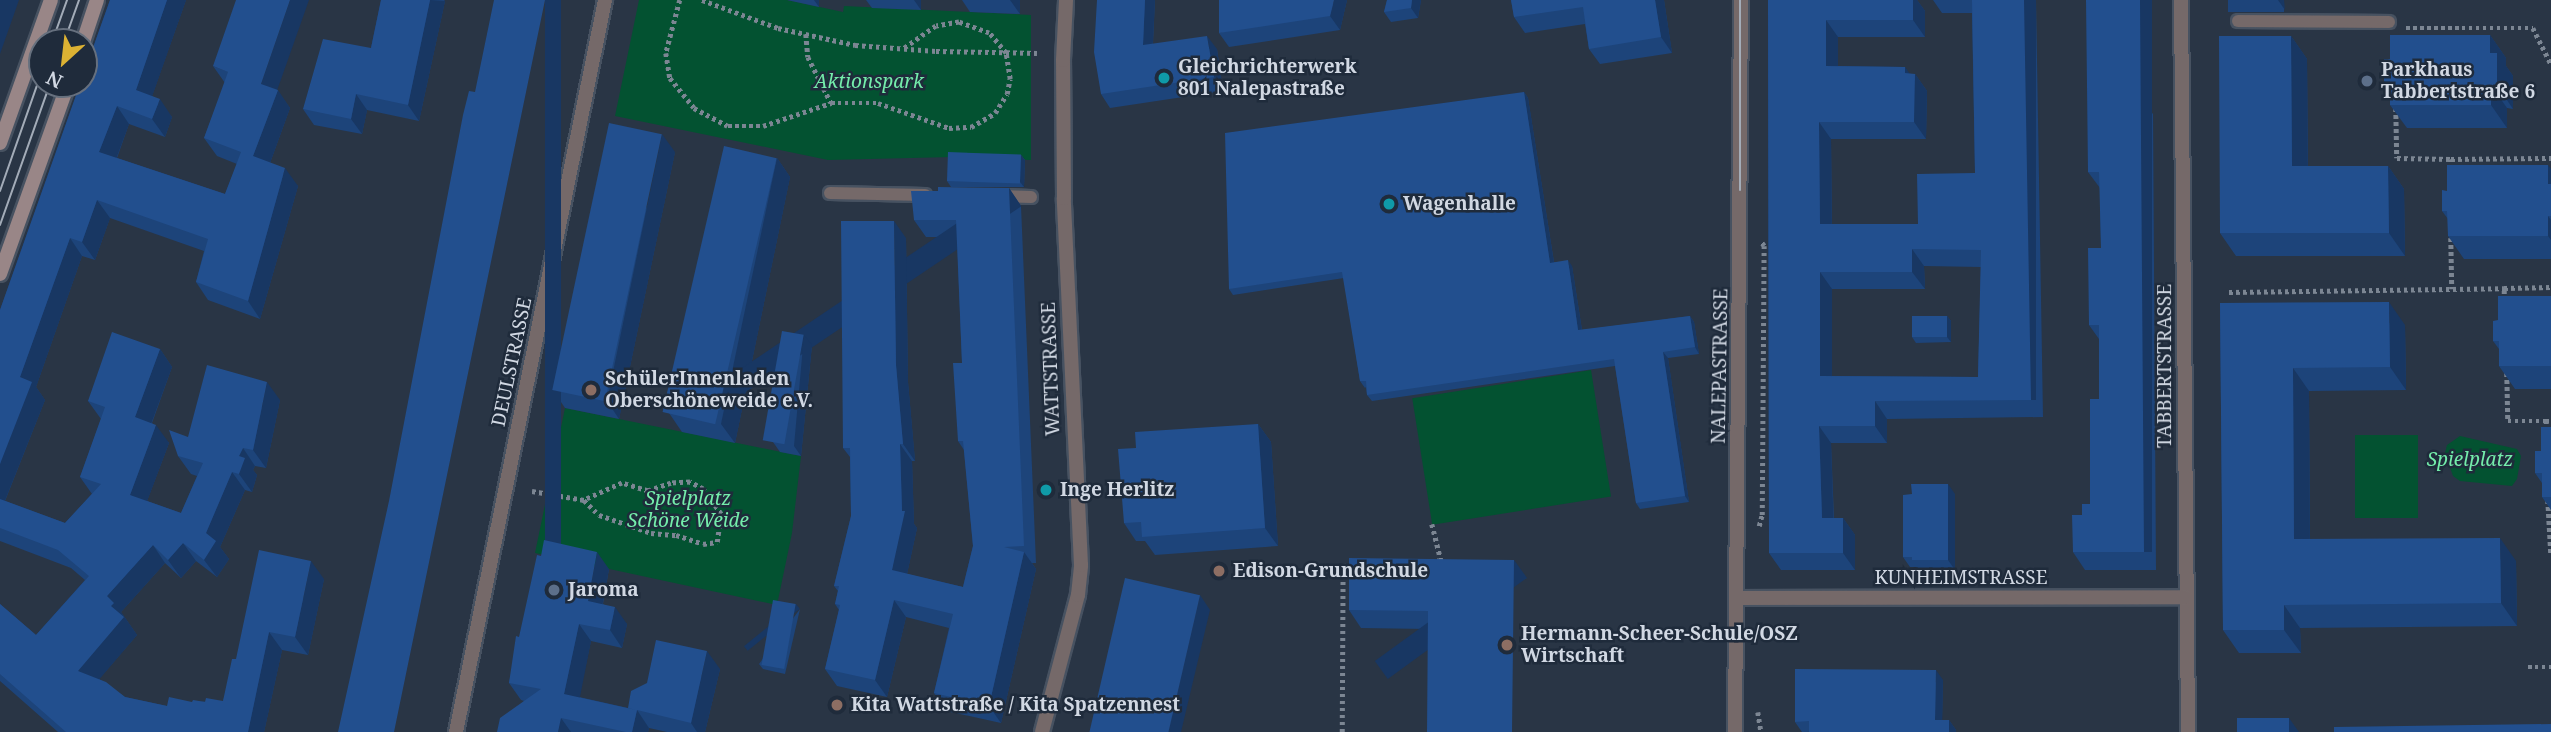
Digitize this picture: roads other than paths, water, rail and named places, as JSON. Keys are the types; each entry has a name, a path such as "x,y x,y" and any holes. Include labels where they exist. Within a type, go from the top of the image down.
{"main road":[{"path":"0,143 51,0"},
{"path":"88,28 97,0"},
{"path":"0,274 63,98"}],"street":[{"name":"DEULSTRASSE","path":"456,732 605,0"},
{"name":"WATTSTRASSE","path":"1042,732 1078,595 1081,565 1064,198 1063,60 1066,0"},
{"name":"NALEPASTRASSE","path":"1735,732 1741,0"},
{"name":"TABBERTSTRASSE","path":"2182,0 2188,732"},
{"name":"KUNHEIMSTRASSE","path":"1736,598 2186,597"}],"lane":[{"path":"2238,21 2389,22"},
{"path":"830,193 937,195"},
{"path":"990,196 1031,197"}],"tram line":[{"path":"57,28 67,0"},
{"path":"69,28 79,0"},
{"path":"1740,0 1740,190"},
{"path":"0,191 33,98"},
{"path":"0,225 45,98"}],"place":[{"name":"Gleichrichterwerk 801 Nalepastraße","path":"1164,78"},
{"name":"Parkhaus Tabbertstraße 6","path":"2367,81"},
{"name":"Wagenhalle","path":"1389,204"},
{"name":"SchülerInnenladen Oberschöneweide e.V.","path":"591,390"},
{"name":"Inge Herlitz","path":"1046,490"},
{"name":"Edison-Grundschule","path":"1219,571"},
{"name":"Jaroma","path":"554,590"},
{"name":"Hermann-Scheer-Schule/OSZ Wirtschaft","path":"1507,645"},
{"name":"Kita Wattstraße / Kita Spatzennest","path":"837,705"}],"park label":[{"name":"Aktionspark","path":"869,82"},
{"name":"Spielplatz","path":"2470,460"},
{"name":"Spielplatz Schöne Weide","path":"688,510"}]}
